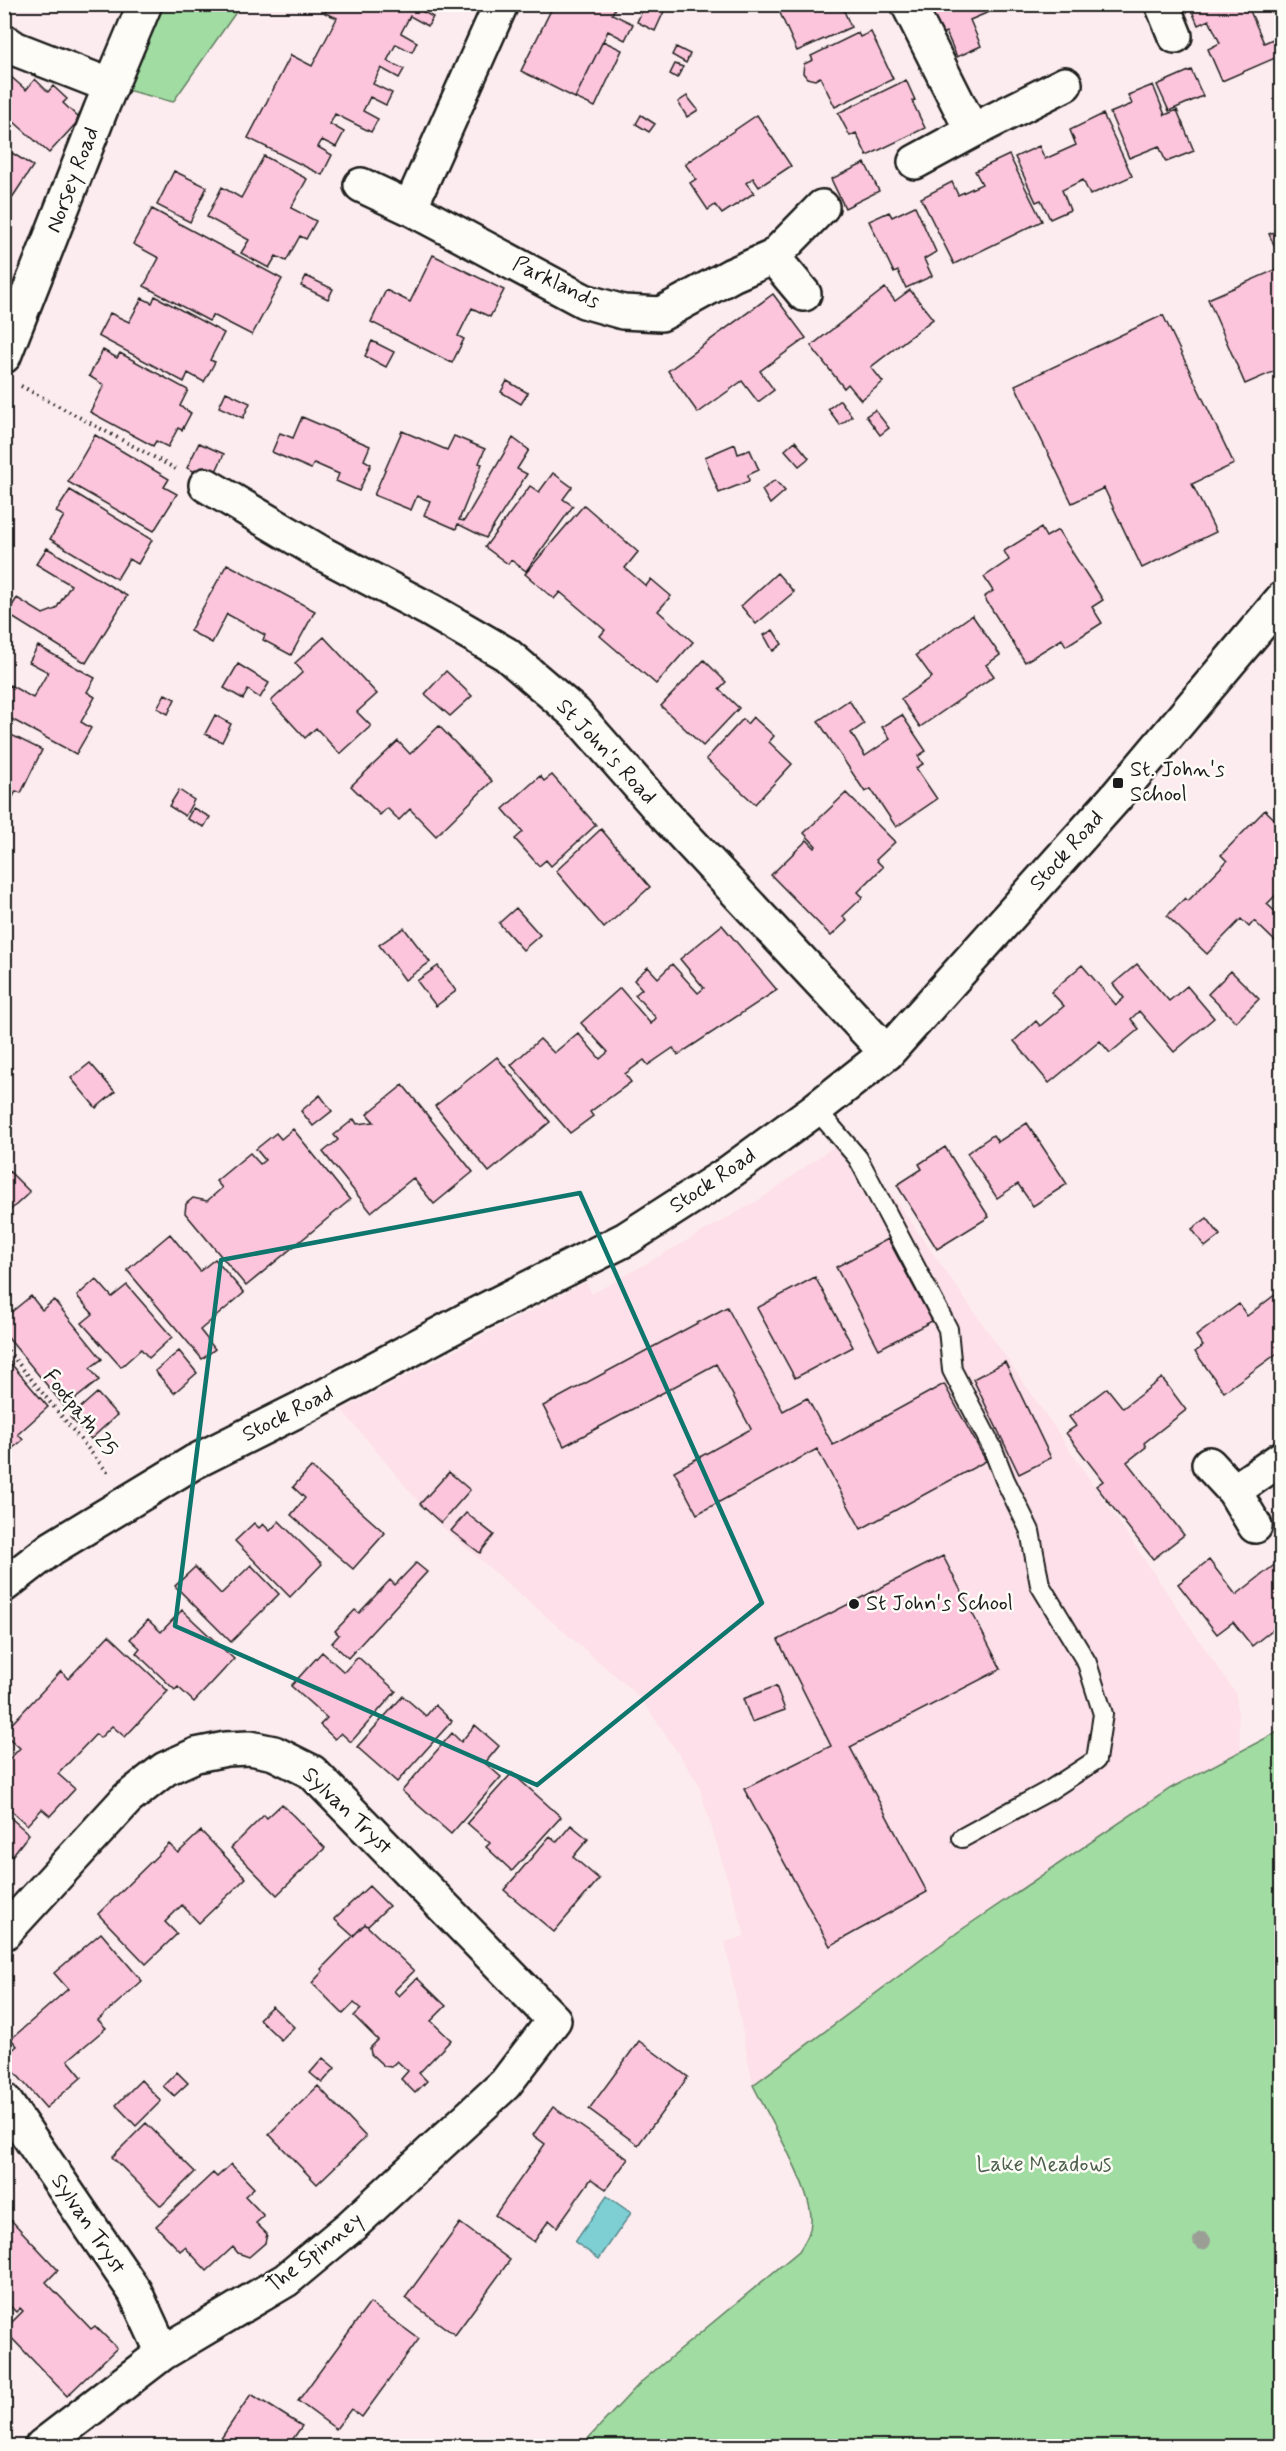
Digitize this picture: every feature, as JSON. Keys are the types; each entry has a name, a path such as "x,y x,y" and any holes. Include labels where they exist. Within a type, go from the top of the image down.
{"street":[{"name":"Norsey Road","path":"10,369 111,86 145,4"},
{"path":"410,208 501,4"},
{"path":"1162,4 1175,36"},
{"path":"908,5 972,131"},
{"path":"4,41 16,49 111,86"},
{"path":"915,162 1065,84"},
{"name":"Parklands","path":"361,185 410,208 584,302 623,312 661,314 732,275 773,257 822,207"},
{"path":"773,257 804,294"},
{"name":"St John's Road","path":"206,485 323,555 430,610 506,654 575,713 662,812 887,1053"},
{"name":"Stock Road","path":"4,1585 52,1548 194,1462 626,1239 724,1176 816,1109 887,1053 1116,797 1281,599"},
{"path":"1234,1491 1281,1458"},
{"path":"1209,1464 1234,1491 1256,1526"},
{"name":"Sylvan Tryst","path":"4,1933 128,1799 165,1769 196,1755 226,1749 250,1748 274,1753 312,1772 554,2020"},
{"name":"The Spinney","path":"42,2446 163,2353 286,2280 351,2226 505,2084 554,2020"},
{"name":"Sylvan Tryst","path":"4,2100 135,2292 163,2353"}],"lane":[{"path":"816,1109 858,1158 948,1329 952,1370 992,1447 1030,1531 1040,1585 1087,1663 1103,1714 1096,1760 1050,1790 962,1838"}],"path":[{"path":"10,369 206,485"},
{"name":"Footpath 25","path":"4,1346 131,1500"}],"highlighted area":[{"path":"580,1193 762,1603 537,1785 175,1626 221,1260"}],"shaded area":[{"name":"St John's School","path":"851,1137 1020,1377 1236,1694 1241,1751 1171,1788 958,1932 753,2085 725,1942 745,1936 698,1783 649,1710 633,1691 432,1518 342,1410 586,1282 592,1294 761,1199 830,1149"}],"green space":[{"path":"145,5 241,5 173,102 111,86"},
{"name":"Lake Meadows","path":"1281,1730 1281,2446 581,2446 641,2382 799,2251 807,2237 811,2221 805,2191 753,2085 958,1932 1171,1788"}],"water":[{"path":"607,2196 631,2213 599,2259 575,2242"}],"building":[{"path":"329,4 418,4 416,8 433,17 428,26 410,16 401,33 417,42 412,52 396,44 387,61 404,69 399,78 381,68 373,84 392,93 386,105 370,97 363,111 378,119 371,132 335,114 330,124 344,132 336,147 322,140 318,147 332,155 322,175 248,138 291,55 312,66 337,18 325,13"},
{"path":"554,4 617,4 612,14 633,24 625,40 608,31 575,98 521,71"},
{"path":"645,4 655,4 665,9 655,31 637,22"},
{"path":"776,4 841,4 851,27 797,51"},
{"path":"928,4 986,4 989,12 970,20 981,46 957,57 946,32 942,34"},
{"path":"1189,4 1247,4 1264,43 1282,35 1282,55 1222,81 1208,49 1220,43 1209,20 1198,25"},
{"path":"871,32 893,79 835,107 820,77 815,80 807,78 803,73 804,64 813,60 811,56 858,33 860,37"},
{"path":"603,41 622,50 595,107 575,98"},
{"path":"676,47 690,54 686,63 672,55"},
{"path":"675,64 683,67 677,78 670,74"},
{"path":"1191,70 1203,96 1169,111 1157,85"},
{"path":"10,76 26,90 35,79 48,92 53,86 67,99 63,103 80,119 49,153 4,113 4,83"},
{"path":"906,80 915,100 912,101 925,128 867,156 856,133 850,136 838,113"},
{"path":"1153,85 1165,115 1177,110 1194,151 1166,162 1159,146 1129,158 1110,113 1132,104 1128,95"},
{"path":"687,96 698,110 687,117 678,102"},
{"path":"1103,114 1132,176 1090,195 1083,180 1062,190 1070,210 1050,219 1041,200 1036,202 1015,157 1039,146 1045,159 1076,145 1070,130"},
{"path":"641,115 655,124 649,132 636,124"},
{"path":"757,115 791,166 759,187 753,178 746,183 754,193 722,214 715,205 708,210 690,183 696,179 685,164"},
{"path":"4,148 33,166 6,207 4,206"},
{"path":"1009,155 1042,221 954,264 921,198 952,182 958,195 982,184 975,171"},
{"path":"264,156 307,179 291,208 316,221 306,239 300,236 286,261 276,256 269,268 241,253 249,240 207,217 222,187 241,198"},
{"path":"865,163 879,191 845,208 831,179"},
{"path":"174,171 207,187 190,222 157,205"},
{"path":"915,206 936,252 924,259 932,276 906,288 898,271 894,273 869,221 889,212 892,217"},
{"path":"152,209 282,279 252,335 213,315 209,321 144,286 159,258 133,244"},
{"path":"1282,229 1282,262 1269,234"},
{"path":"433,255 504,290 490,317 472,308 458,336 464,339 452,363 371,322 386,290 410,302"},
{"path":"1282,267 1282,368 1245,384 1208,299"},
{"path":"306,276 333,289 328,299 301,286"},
{"path":"885,288 895,301 910,290 933,319 871,367 883,382 861,400 848,384 844,388 811,346"},
{"path":"773,294 806,338 760,371 774,390 758,402 742,381 698,413 668,371"},
{"path":"155,296 224,333 210,360 215,362 204,382 188,373 184,382 98,336 110,313 129,322 142,298 152,303"},
{"path":"1163,315 1234,464 1192,484 1216,532 1142,568 1104,488 1072,503 1015,385"},
{"path":"372,341 394,352 386,367 365,356"},
{"path":"103,350 117,358 120,353 188,390 180,406 191,413 182,430 178,428 168,447 156,441 153,446 90,412 104,385 89,376"},
{"path":"507,381 528,393 521,404 501,392"},
{"path":"226,392 250,403 243,418 219,407"},
{"path":"840,400 852,416 840,425 828,409"},
{"path":"875,410 889,428 880,435 866,416"},
{"path":"302,417 370,446 364,460 371,464 359,491 336,481 339,474 314,463 311,469 272,452 280,433 293,438"},
{"path":"402,431 447,450 454,436 485,449 479,463 482,464 459,520 464,521 513,438 529,450 517,469 527,474 486,538 458,524 456,529 424,515 430,501 417,496 411,510 374,495"},
{"path":"95,435 169,479 164,487 177,494 154,531 68,482"},
{"path":"795,441 809,458 799,466 785,450"},
{"path":"199,443 224,454 212,480 187,468"},
{"path":"735,444 738,454 750,450 759,470 748,475 749,481 719,493 705,457"},
{"path":"553,473 572,487 563,499 573,506 526,571 511,560 508,564 485,547 530,486 539,492"},
{"path":"775,480 785,491 770,504 762,490"},
{"path":"70,490 152,540 138,564 129,559 117,579 50,539 64,516 56,512"},
{"path":"584,505 638,552 625,568 646,586 651,579 671,596 658,611 693,642 656,684 600,636 605,630 560,592 554,599 525,574"},
{"path":"1041,528 1046,537 1058,530 1103,600 1092,607 1102,623 1066,646 1062,639 1025,662 984,597 993,591 984,577 1009,560 1004,551"},
{"path":"47,548 127,596 86,663 7,614 17,598 43,614 56,609 71,585 36,564"},
{"path":"227,564 315,611 291,655 263,640 265,635 227,614 212,643 190,631"},
{"path":"777,573 794,592 756,624 741,606"},
{"path":"972,615 1000,655 986,665 994,676 920,727 901,699 932,677 916,655"},
{"path":"773,630 782,644 773,651 764,635"},
{"path":"324,637 377,694 357,712 371,726 340,754 316,728 305,738 271,701 303,672 295,663"},
{"path":"38,646 95,678 87,692 95,697 81,722 91,728 76,754 4,715 4,694 10,685 33,698 48,672 29,662"},
{"path":"704,660 726,682 719,689 739,708 703,746 661,706"},
{"path":"238,664 269,683 260,698 248,690 243,699 224,688"},
{"path":"446,671 472,696 450,716 425,694"},
{"path":"165,694 175,699 168,714 157,708"},
{"path":"849,700 864,724 851,733 865,756 890,739 882,727 902,715 926,751 918,756 923,764 916,768 937,799 896,827 871,789 865,792 818,721"},
{"path":"215,715 231,724 222,742 205,734"},
{"path":"753,717 774,736 769,742 792,764 755,804 706,759 743,719 747,724"},
{"path":"4,722 9,724 5,732 42,750 21,793 16,791 4,815"},
{"path":"439,726 492,781 436,836 410,809 399,820 387,808 380,815 351,786 398,741 410,754"},
{"path":"552,775 596,825 551,866 546,860 539,866 515,839 523,832 503,809 540,776 544,781"},
{"path":"179,790 194,800 185,816 169,806"},
{"path":"846,793 895,842 876,860 883,867 858,892 863,897 843,916 847,921 831,936 771,875 807,840 815,848 816,846 804,833"},
{"path":"193,808 210,817 204,827 187,819"},
{"path":"1265,810 1282,826 1282,889 1267,904 1282,918 1282,948 1254,921 1249,927 1241,919 1207,954 1167,916 1185,898 1188,901 1227,861 1221,855"},
{"path":"601,829 650,887 604,928 556,871"},
{"path":"516,908 540,935 523,950 499,923"},
{"path":"722,925 777,990 678,1055 673,1048 648,1065 644,1060 625,1074 631,1082 590,1112 593,1116 570,1133 511,1065 540,1039 554,1053 578,1033 600,1059 608,1052 581,1023 620,988 651,1024 656,1018 635,995 642,989 634,980 648,967 658,978 672,964 698,993 704,988 680,959"},
{"path":"404,928 430,962 405,980 379,945"},
{"path":"1137,964 1169,1001 1187,986 1214,1018 1174,1052 1139,1011 1131,1019 1139,1029 1110,1053 1100,1041 1049,1083 1014,1041 1036,1021 1040,1026 1064,1006 1051,992 1082,965 1116,1005 1124,998 1113,984"},
{"path":"438,966 456,991 436,1006 417,981"},
{"path":"1231,971 1259,999 1236,1022 1208,994"},
{"path":"497,1057 550,1122 489,1172 435,1106"},
{"path":"90,1063 115,1092 96,1108 71,1078"},
{"path":"403,1085 473,1172 434,1204 413,1178 371,1212 323,1152 338,1140 334,1135 354,1119 357,1124 374,1122 367,1114"},
{"path":"320,1095 332,1111 313,1126 301,1111"},
{"path":"1027,1123 1067,1184 1033,1206 1018,1184 997,1198 967,1153 993,1135 998,1142"},
{"path":"293,1129 350,1200 246,1286 185,1213 186,1204 193,1198 207,1201 222,1188 216,1181 250,1153 260,1164 265,1160 256,1149 276,1133 281,1139"},
{"path":"945,1147 989,1217 937,1249 897,1185 922,1169 919,1164"},
{"path":"9,1171 30,1192 4,1216 4,1176"},
{"path":"1207,1218 1220,1235 1205,1247 1192,1229"},
{"path":"170,1234 200,1271 215,1259 244,1293 200,1330 215,1349 202,1359 127,1270"},
{"path":"888,1239 932,1321 879,1349 836,1267"},
{"path":"815,1277 853,1347 795,1378 757,1308"},
{"path":"96,1279 112,1297 127,1285 172,1337 149,1358 141,1349 121,1367 82,1323 93,1314 77,1296"},
{"path":"1276,1294 1282,1301 1282,1350 1224,1392 1195,1352 1203,1346 1196,1336 1239,1304 1247,1316"},
{"path":"31,1296 42,1310 54,1300 102,1359 90,1368 99,1380 65,1407 4,1333 4,1318"},
{"path":"727,1307 783,1411 807,1398 833,1445 944,1384 986,1461 861,1529 817,1449 697,1514 674,1471 751,1429 716,1364 564,1446 543,1406"},
{"path":"179,1351 197,1373 174,1393 155,1371"},
{"path":"7,1359 48,1407 18,1434 23,1440 4,1455 4,1361"},
{"path":"1005,1362 1051,1458 1019,1474 973,1379"},
{"path":"1162,1378 1186,1410 1144,1443 1146,1447 1127,1462 1184,1535 1153,1559 1096,1486 1103,1481 1066,1433 1076,1426 1069,1417 1107,1388 1123,1408"},
{"path":"97,1393 117,1415 91,1439 70,1417"},
{"path":"311,1467 385,1533 353,1569 291,1515 305,1498 293,1487"},
{"path":"449,1472 470,1490 441,1523 420,1504"},
{"path":"466,1513 494,1535 480,1553 451,1531"},
{"path":"279,1521 322,1564 290,1597 235,1541 254,1523 259,1528 263,1524 270,1531"},
{"path":"943,1556 1001,1669 850,1747 927,1892 830,1946 744,1789 831,1746 778,1640"},
{"path":"1282,1559 1282,1622 1252,1646 1233,1622 1217,1634 1178,1584 1209,1560 1236,1595"},
{"path":"416,1563 427,1572 348,1658 332,1643 339,1635 335,1631 355,1610 359,1613 390,1580 395,1585"},
{"path":"251,1565 279,1594 231,1642 175,1586 195,1567 221,1594"},
{"path":"182,1610 234,1659 194,1702 178,1687 175,1690 136,1653 140,1648 130,1639 148,1620 161,1632"},
{"path":"109,1635 168,1691 125,1737 112,1726 100,1738 96,1734 58,1774 75,1789 50,1816 42,1809 27,1825 4,1804 4,1765 20,1748 4,1732 61,1671 68,1679"},
{"path":"322,1652 344,1672 358,1657 396,1691 351,1742 341,1733 335,1739 320,1725 327,1718 291,1686"},
{"path":"776,1686 785,1710 752,1722 743,1699"},
{"path":"403,1696 426,1716 435,1705 452,1721 397,1782 357,1747"},
{"path":"475,1725 499,1746 485,1763 501,1777 451,1834 402,1791 452,1733 461,1742"},
{"path":"512,1773 561,1817 512,1871 486,1847 490,1843 467,1823"},
{"path":"282,1804 325,1848 277,1895 231,1848 264,1815 267,1818"},
{"path":"4,1812 29,1834 12,1856 4,1851"},
{"path":"571,1825 588,1839 573,1857 599,1879 554,1932 504,1890 550,1836 557,1842"},
{"path":"201,1831 246,1878 199,1923 182,1905 165,1922 177,1934 146,1964 98,1914 169,1844 178,1853"},
{"path":"369,1886 389,1906 368,1926 365,1924 353,1936 334,1919"},
{"path":"365,1924 414,1971 394,1991 399,1996 417,1978 446,2006 431,2021 451,2040 419,2073 427,2081 415,2093 401,2079 408,2071 397,2061 391,2067 384,2066 371,2054 370,2048 378,2040 354,2016 361,2009 354,2003 343,2014 312,1983 323,1971 321,1969"},
{"path":"101,1933 142,1981 98,2020 106,2028 68,2060 82,2077 46,2108 4,2060 4,2057 17,2046 11,2039 68,1989 54,1973"},
{"path":"272,2006 294,2027 281,2040 259,2019"},
{"path":"639,2041 688,2077 638,2145 589,2109"},
{"path":"323,2058 335,2068 322,2083 310,2073"},
{"path":"177,2072 188,2083 174,2096 163,2086"},
{"path":"141,2080 161,2101 136,2126 116,2105"},
{"path":"318,2086 366,2137 317,2184 269,2134"},
{"path":"553,2107 628,2159 606,2189 591,2179 557,2227 549,2220 534,2242 495,2215 545,2144 533,2135"},
{"path":"146,2123 195,2172 161,2206 112,2157"},
{"path":"231,2164 254,2188 245,2196 264,2216 256,2223 267,2234 265,2243 249,2257 238,2253 233,2247 207,2271 185,2247 180,2251 156,2226 213,2173 217,2177"},
{"path":"4,2203 11,2209 4,2215"},
{"path":"11,2220 58,2270 46,2282 91,2329 95,2326 117,2348 67,2396 4,2330 23,2311 20,2308 16,2312 4,2300 4,2226"},
{"path":"460,2223 510,2260 455,2335 405,2298"},
{"path":"370,2303 419,2339 362,2417 351,2409 336,2429 298,2401"},
{"path":"251,2394 302,2426 288,2446 216,2446"}],"place":[{"name":"St. John's School","path":"1118,783"},
{"name":"St John's School","path":"854,1604"}]}
